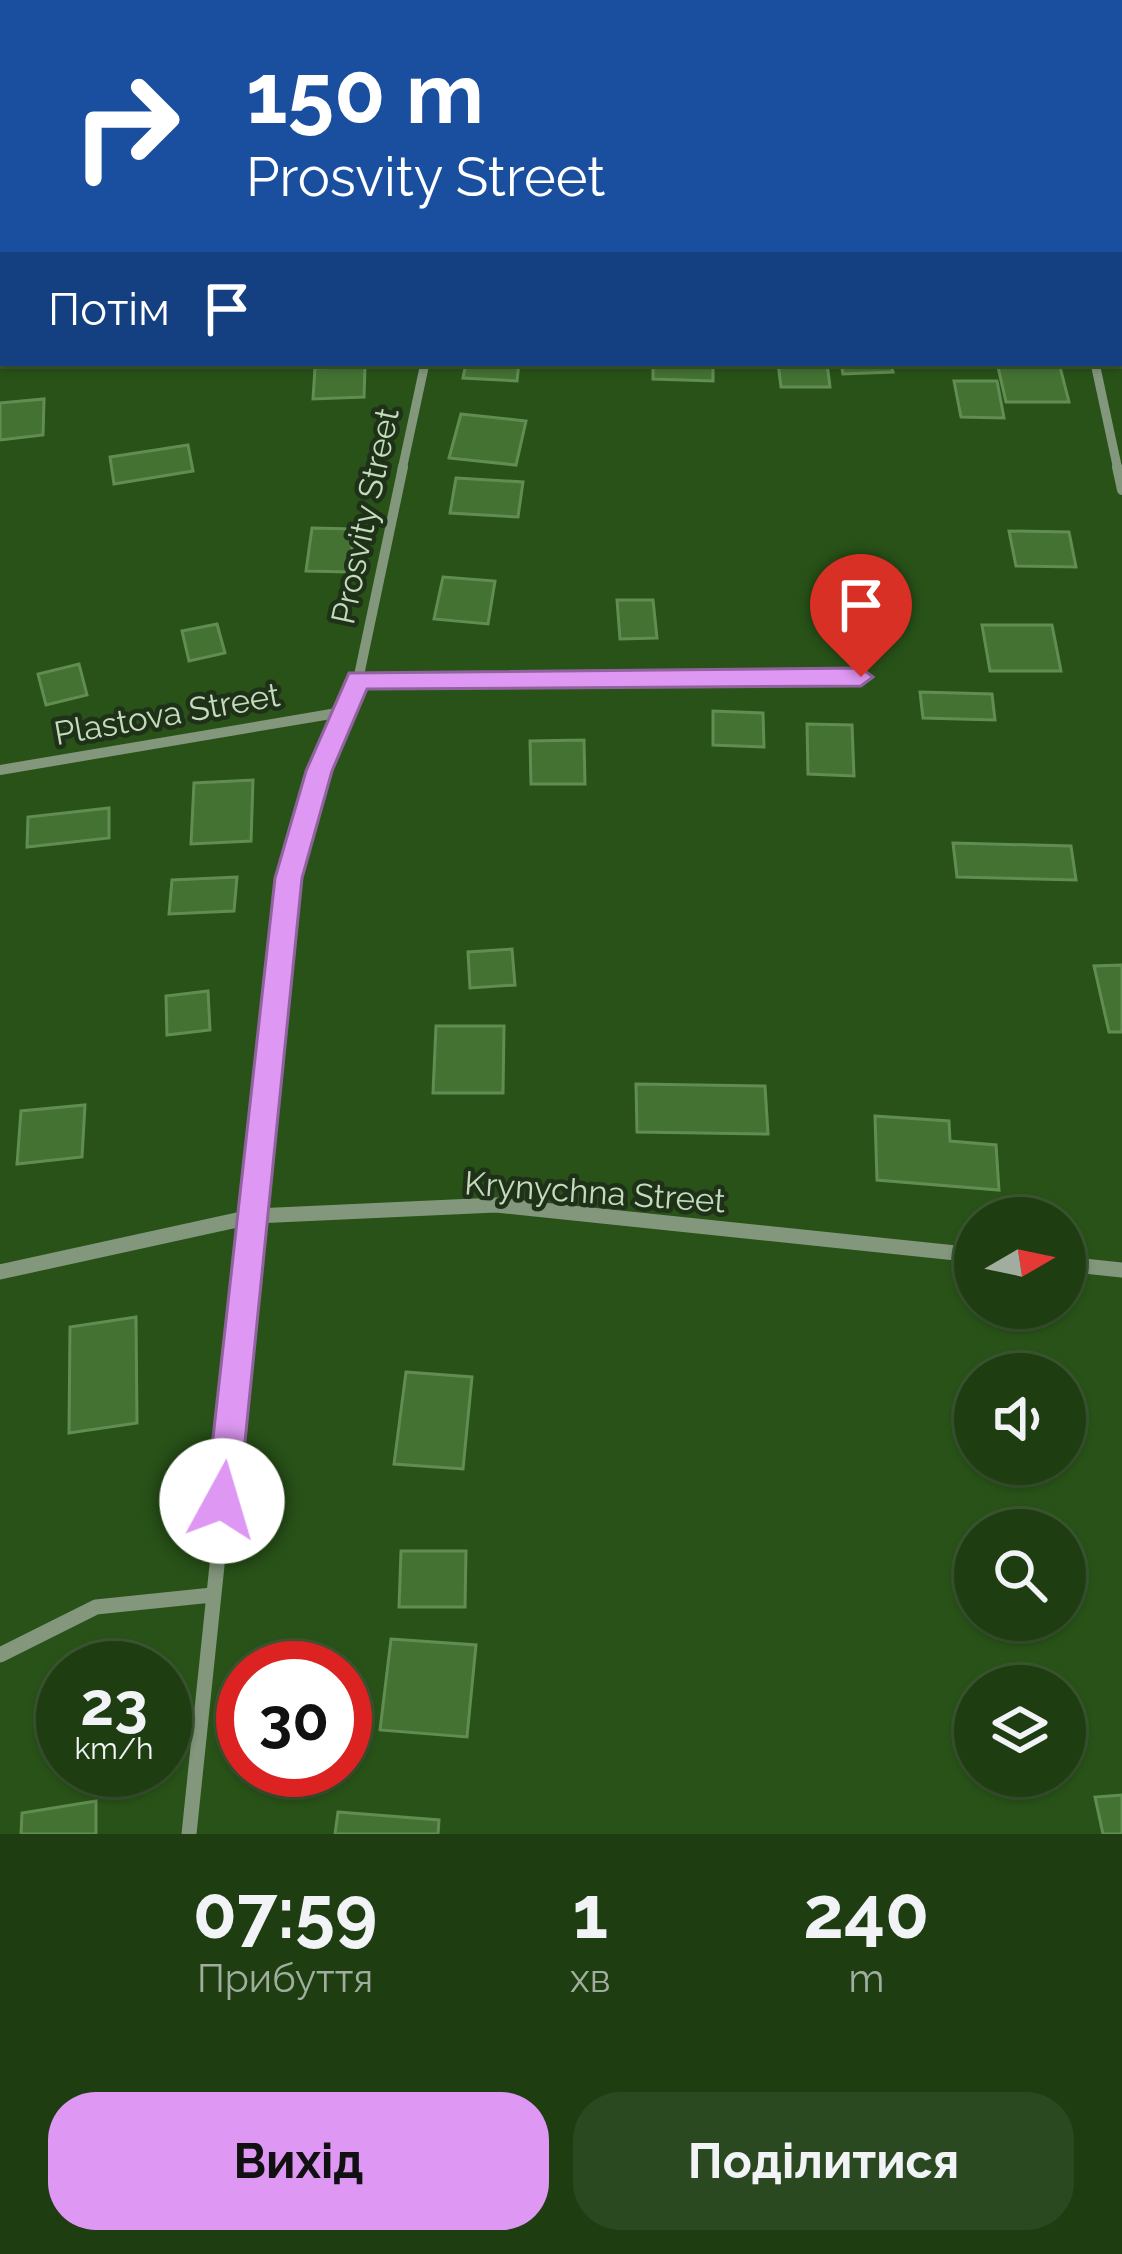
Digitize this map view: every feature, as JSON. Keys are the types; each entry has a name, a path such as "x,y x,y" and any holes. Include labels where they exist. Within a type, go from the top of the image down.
{"street":[{"name":"Prosvity Street","path":"189,1834 289,878 319,771 358,680 424,366"},
{"path":"1096,366 1122,490"},
{"path":"358,680 861,677"},
{"name":"Plastova Street","path":"0,770 343,712"},
{"name":"Krynychna Street","path":"0,1272 255,1216 496,1205 954,1253"},
{"path":"1086,1266 1122,1270"},
{"path":"0,1655 96,1607 212,1595"}],"building":[{"path":"365,366 364,397 313,399 315,368"},
{"path":"465,366 519,366 517,381 463,378"},
{"path":"653,366 713,366 713,381 653,379"},
{"path":"778,366 827,366 830,387 781,387"},
{"path":"842,366 891,366 893,372 843,374"},
{"path":"998,367 1060,367 1069,402 1006,402"},
{"path":"954,381 997,381 1004,418 961,417"},
{"path":"44,399 43,435 0,440 0,403"},
{"path":"461,414 526,421 516,465 449,458"},
{"path":"188,445 193,471 114,484 110,457"},
{"path":"456,478 523,482 518,517 450,513"},
{"path":"312,528 354,529 349,572 306,571"},
{"path":"1009,531 1069,532 1076,567 1016,566"},
{"path":"443,577 495,581 488,624 434,619"},
{"path":"617,600 653,600 657,638 620,639"},
{"path":"217,624 225,653 189,661 182,631"},
{"path":"982,625 1052,625 1061,671 990,671"},
{"path":"79,664 87,695 46,705 38,674"},
{"path":"920,692 992,694 995,720 923,718"},
{"path":"713,711 763,713 764,747 713,745"},
{"path":"807,724 852,725 854,776 808,774"},
{"path":"584,740 585,784 531,784 530,741"},
{"path":"253,780 251,841 191,844 194,783"},
{"path":"109,808 109,838 27,847 28,817"},
{"path":"953,843 1071,846 1076,880 957,877"},
{"path":"237,877 234,911 169,914 172,880"},
{"path":"512,949 515,985 470,988 468,952"},
{"path":"1122,965 1122,1032 1109,1032 1094,966"},
{"path":"208,991 210,1030 167,1035 166,996"},
{"path":"436,1026 504,1026 503,1093 433,1093"},
{"path":"636,1084 765,1086 768,1134 637,1132"},
{"path":"85,1105 82,1157 17,1164 21,1111"},
{"path":"875,1116 949,1121 950,1141 996,1145 999,1190 877,1180"},
{"path":"136,1317 137,1423 69,1433 70,1327"},
{"path":"406,1372 472,1377 463,1469 394,1464"},
{"path":"401,1551 466,1551 465,1607 399,1607"},
{"path":"391,1639 476,1645 467,1737 380,1730"},
{"path":"1122,1795 1122,1834 1103,1834 1095,1797"},
{"path":"96,1801 96,1834 21,1834 22,1813"},
{"path":"338,1812 439,1820 438,1834 335,1834"}],"route":[{"path":"222,1501 289,878 319,771 358,680 861,677"}]}
